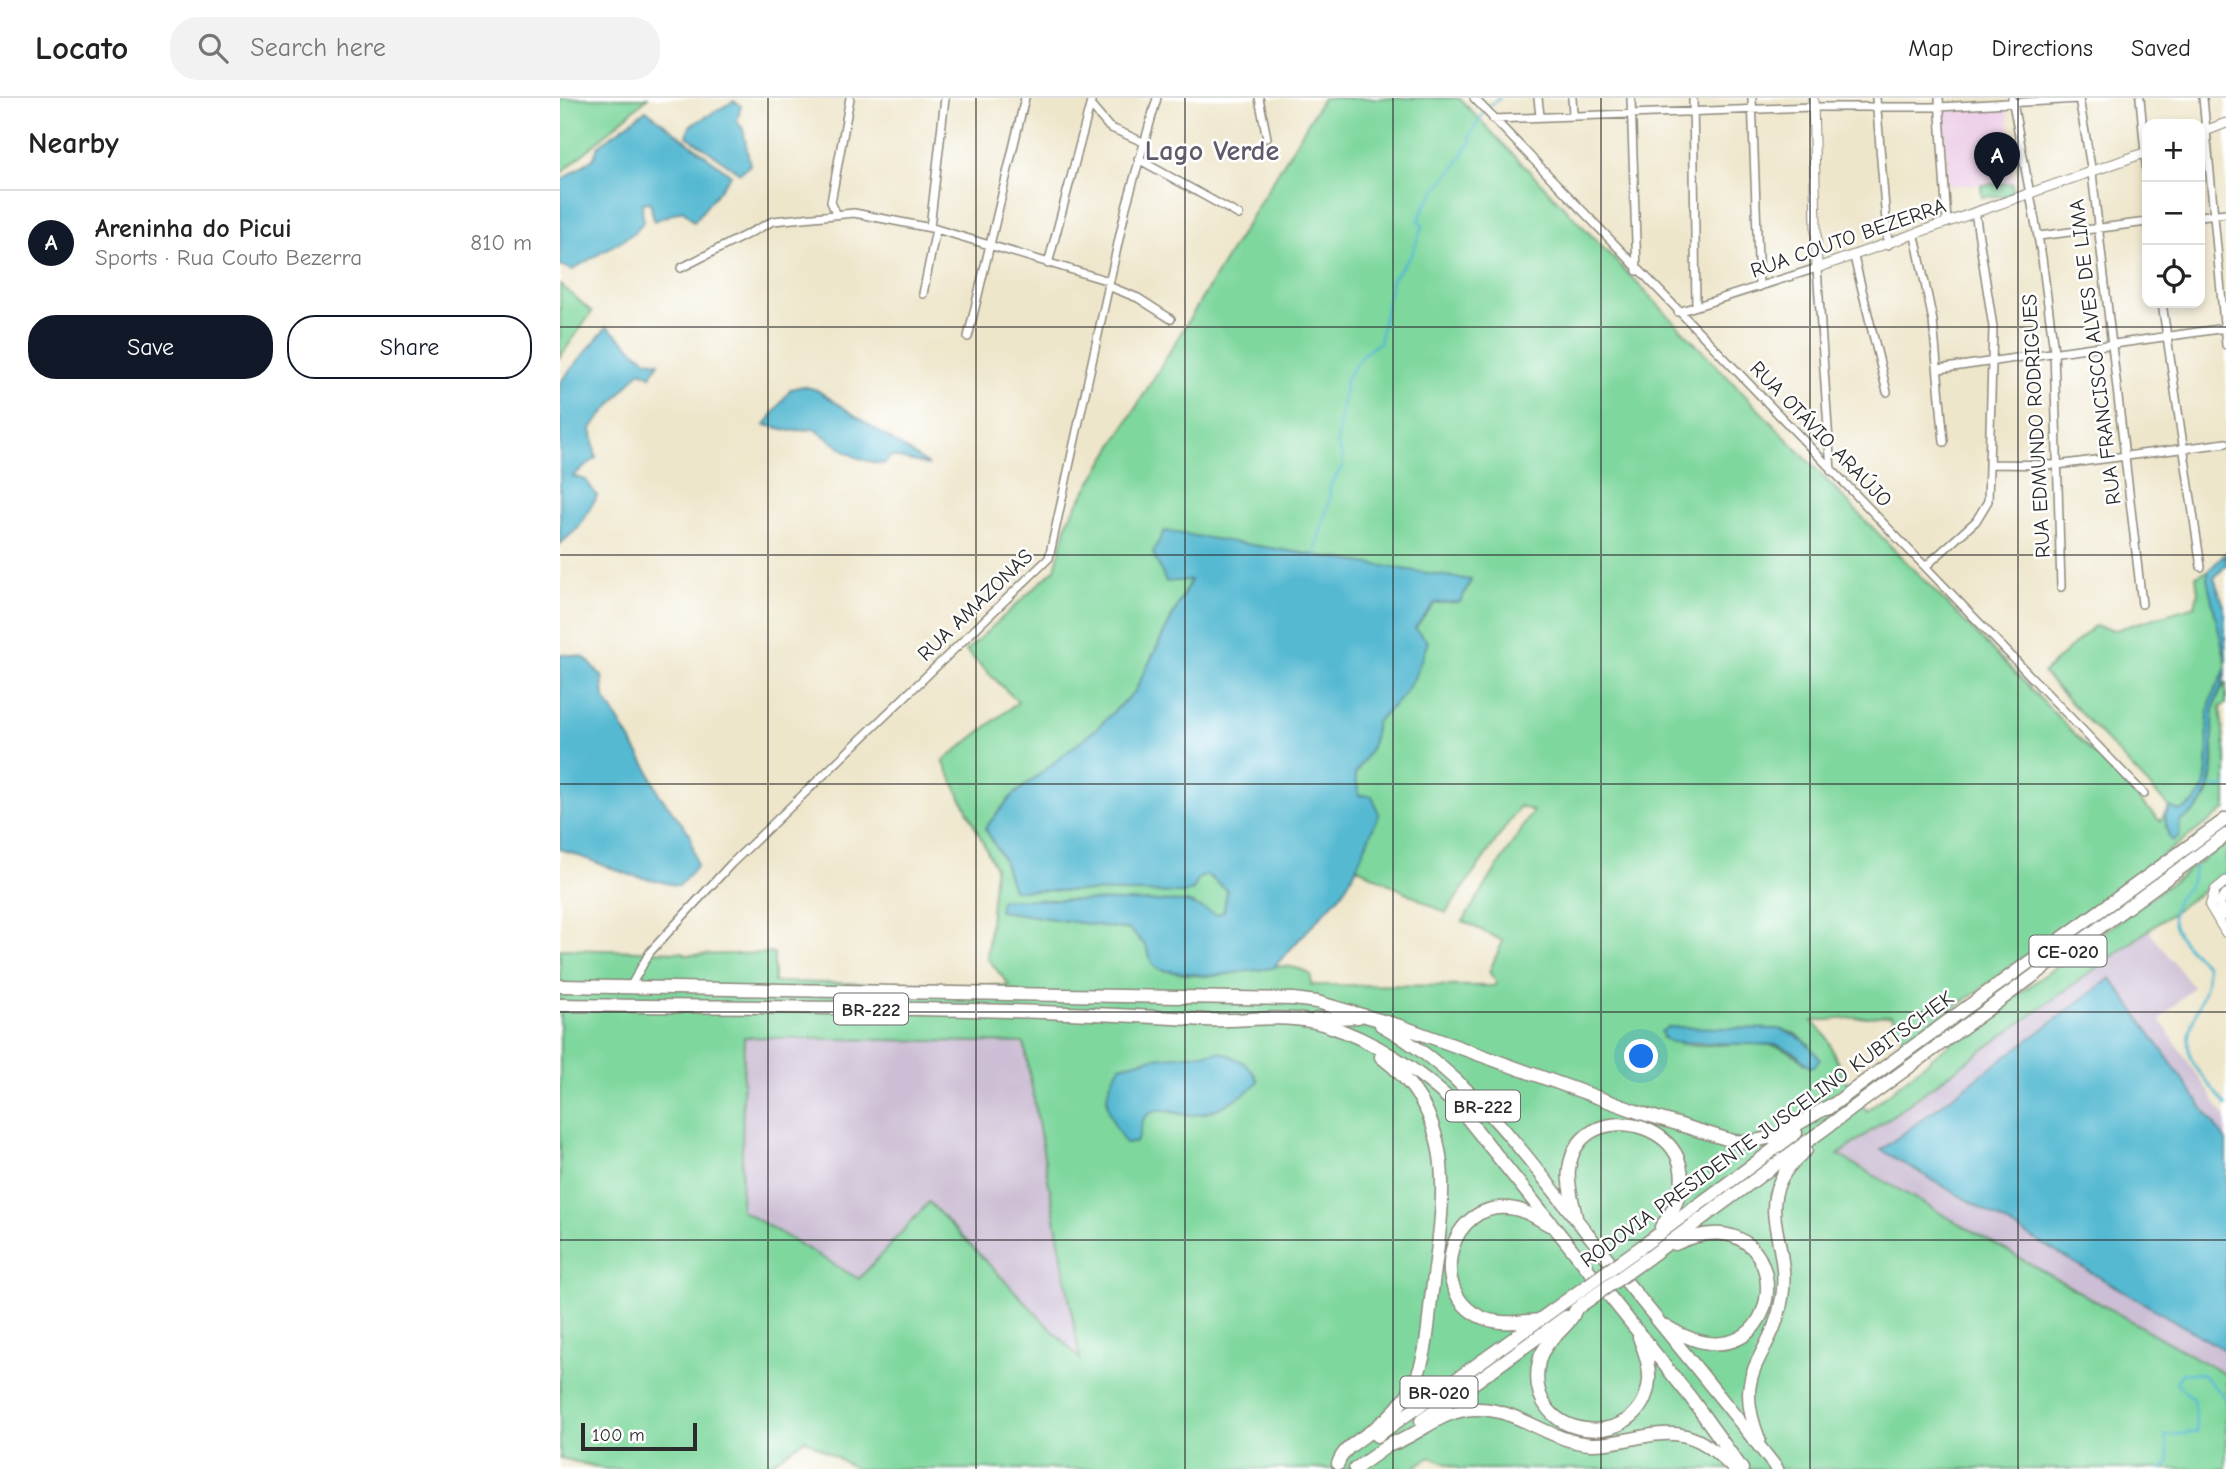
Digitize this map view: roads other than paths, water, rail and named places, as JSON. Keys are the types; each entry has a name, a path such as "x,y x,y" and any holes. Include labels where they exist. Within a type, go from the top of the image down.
{"highway":[{"name":"RODOVIA PRESIDENTE JUSCELINO KUBITSCHEK","path":"1355,1469 1648,1250 1831,1105 2226,820"},
{"name":"RODOVIA PRESIDENTE JUSCELINO KUBITSCHEK","path":"1648,1250 1828,1126 2226,835"},
{"name":"BR-222","path":"560,986 1246,996 1317,1002 1366,1017 1413,1045 1468,1089 1658,1321"},
{"name":"BR-222","path":"560,1006 1024,1010 1208,1020 1267,1017 1325,1024 1399,1060 1435,1085 1459,1108 1555,1227"},
{"path":"1298,1019 1366,1017 1411,1029 1641,1112 1733,1141 1750,1142 1777,1136 1831,1105"},
{"path":"1334,1467 1344,1451 1394,1412 1415,1382 1426,1336 1443,1185 1439,1145 1418,1095 1392,1065 1352,1036"},
{"path":"1576,1220 1569,1170 1580,1144 1589,1135 1614,1124 1640,1125 1657,1133 1672,1149 1681,1174 1679,1200 1648,1250"},
{"path":"1764,1453 1748,1411 1748,1386 1779,1312 1783,1292 1773,1222 1773,1200 1782,1176 1828,1126"},
{"path":"1541,1320 1498,1322 1473,1312 1462,1301 1451,1281 1449,1251 1464,1225 1488,1211 1514,1209 1555,1227 1742,1469"},
{"path":"1648,1250 1702,1233 1728,1234 1743,1240 1756,1252 1766,1270 1769,1291 1763,1314 1755,1327 1731,1342 1703,1344 1683,1337 1658,1321"},
{"name":"RODOVIA PRESIDENTE JUSCELINO KUBITSCHEK","path":"1334,1467 1541,1320 1577,1304"},
{"path":"1577,1304 1546,1346 1537,1370 1537,1384 1547,1407 1569,1426 1598,1431 1607,1429 1624,1421 1639,1407 1649,1378 1637,1330"},
{"path":"1658,1321 1777,1469"},
{"path":"1387,1446 1406,1440 1450,1413 1474,1409 1503,1412 1562,1437 1591,1444 1662,1434 1688,1436 1703,1443 1734,1469"}],"street":[{"path":"836,213 831,202 850,98"},
{"path":"923,294 933,228 945,98"},
{"path":"968,337 1025,98"},
{"name":"RUA AMAZONAS","path":"630,987 650,952 732,863 1044,565 1052,550 1087,373 1138,159 1157,98"},
{"path":"1259,98 1267,138"},
{"name":"RUA OTÁVIO ARAÚJO","path":"1474,98 1637,271 2144,793"},
{"path":"1538,98 1540,116"},
{"path":"1572,98 1573,114"},
{"path":"1631,98 1637,271"},
{"path":"1693,98 1696,306"},
{"path":"1752,98 1759,287"},
{"path":"1877,98 1888,245"},
{"path":"1939,98 1947,223"},
{"path":"2140,98 2142,119"},
{"path":"2203,98 2203,119"},
{"path":"1493,119 1752,109 1813,102 1877,107 1939,107 2012,100 2079,99"},
{"name":"RUA FRANCISCO ALVES DE LIMA","path":"2079,99 2092,173 2142,604"},
{"name":"RUA EDMUNDO RODRIGUES","path":"2012,100 2028,195 2039,236 2054,351 2061,587"},
{"path":"1048,264 1091,102"},
{"path":"1091,102 1110,127 1143,142"},
{"path":"1813,102 1817,268 1830,471"},
{"path":"2205,131 2226,123"},
{"path":"2205,149 2226,345"},
{"name":"RUA COUTO BEZERRA","path":"1678,312 1854,257 2142,154"},
{"path":"1138,159 1239,215"},
{"path":"1926,566 1985,509 1994,360 1989,296 1975,212"},
{"path":"681,268 773,221 854,213 933,228 1109,284 1171,319"},
{"path":"2205,216 2226,213"},
{"path":"2039,236 2142,223"},
{"path":"1914,236 1933,321 1944,442"},
{"path":"1854,257 1887,392"},
{"path":"2163,308 2201,567"},
{"path":"1939,369 2166,335 2225,329"},
{"path":"1989,464 2057,464 2226,443"},
{"path":"2226,881 2212,912 2226,933"},
{"path":"2215,901 2226,894"},
{"path":"2215,901 2226,916"}],"water":[{"path":"734,101 741,106 737,121 743,129 750,165 740,173 687,136 690,126"},
{"path":"646,110 731,175 694,222 683,210 654,221 650,202 642,203 643,222 634,233 572,270 560,265 560,181 594,158 598,146"},
{"path":"607,327 645,359 659,362 651,376 640,371 591,428 596,458 573,476 586,480 597,496 579,527 560,544 560,382"},
{"path":"803,386 817,390 929,465 890,456 885,464 863,460 846,452 814,429 791,431 765,425 791,389"},
{"path":"1164,531 1471,580 1460,602 1435,603 1415,628 1428,642 1414,678 1402,697 1376,722 1372,747 1355,774 1359,795 1372,796 1379,814 1354,873 1343,892 1273,968 1209,976 1161,970 1153,965 1146,946 1130,930 999,911 1001,899 1187,902 1217,915 1224,911 1227,890 1207,875 1199,878 1193,890 1185,893 1013,890 1003,859 985,828 1011,797 1096,729 1135,691 1191,580 1166,582 1153,553"},
{"path":"2226,553 2226,565 2214,578 2224,606 2226,662 2207,579 2209,570"},
{"path":"560,654 584,657 602,676 604,697 648,769 659,794 690,834 697,866 679,886 630,875 560,849"},
{"path":"2226,668 2214,709 2209,787 2204,800 2180,821 2179,836 2172,841 2168,835 2165,815 2170,807 2179,811 2192,804 2206,781 2209,708"},
{"path":"2111,978 2226,1141 2226,1351 1881,1150"},
{"path":"1668,1027 1779,1029 1802,1040 1820,1059 1815,1066 1810,1067 1794,1052 1778,1045 1671,1042 1664,1038 1661,1032"},
{"path":"1221,1052 1238,1059 1252,1070 1258,1081 1253,1087 1227,1104 1207,1112 1190,1115 1164,1110 1153,1111 1145,1117 1135,1143 1125,1143 1110,1113 1107,1096 1120,1066 1153,1058"}],"waterway":[{"path":"1316,557 1318,539 1329,503 1330,485 1342,467 1343,457 1337,444 1346,379 1362,355 1379,343 1392,279 1412,254 1423,225 1419,221 1423,210 1456,166 1467,146 1471,145 1470,135 1488,106 1500,98"},
{"path":"2211,785 2219,789 2226,786"},
{"path":"2195,866 2192,880 2178,899 2173,918 2179,936 2206,965 2205,989 2192,1023 2188,1046 2198,1071 2226,1106"},
{"path":"2162,1469 2170,1462 2165,1436 2197,1432 2193,1399 2176,1383 2182,1373 2202,1374 2226,1398"}],"place":[{"name":"Areninha do Picui","path":"1997,190"}],"district":[{"name":"Lago Verde","path":"1212,150"}]}
